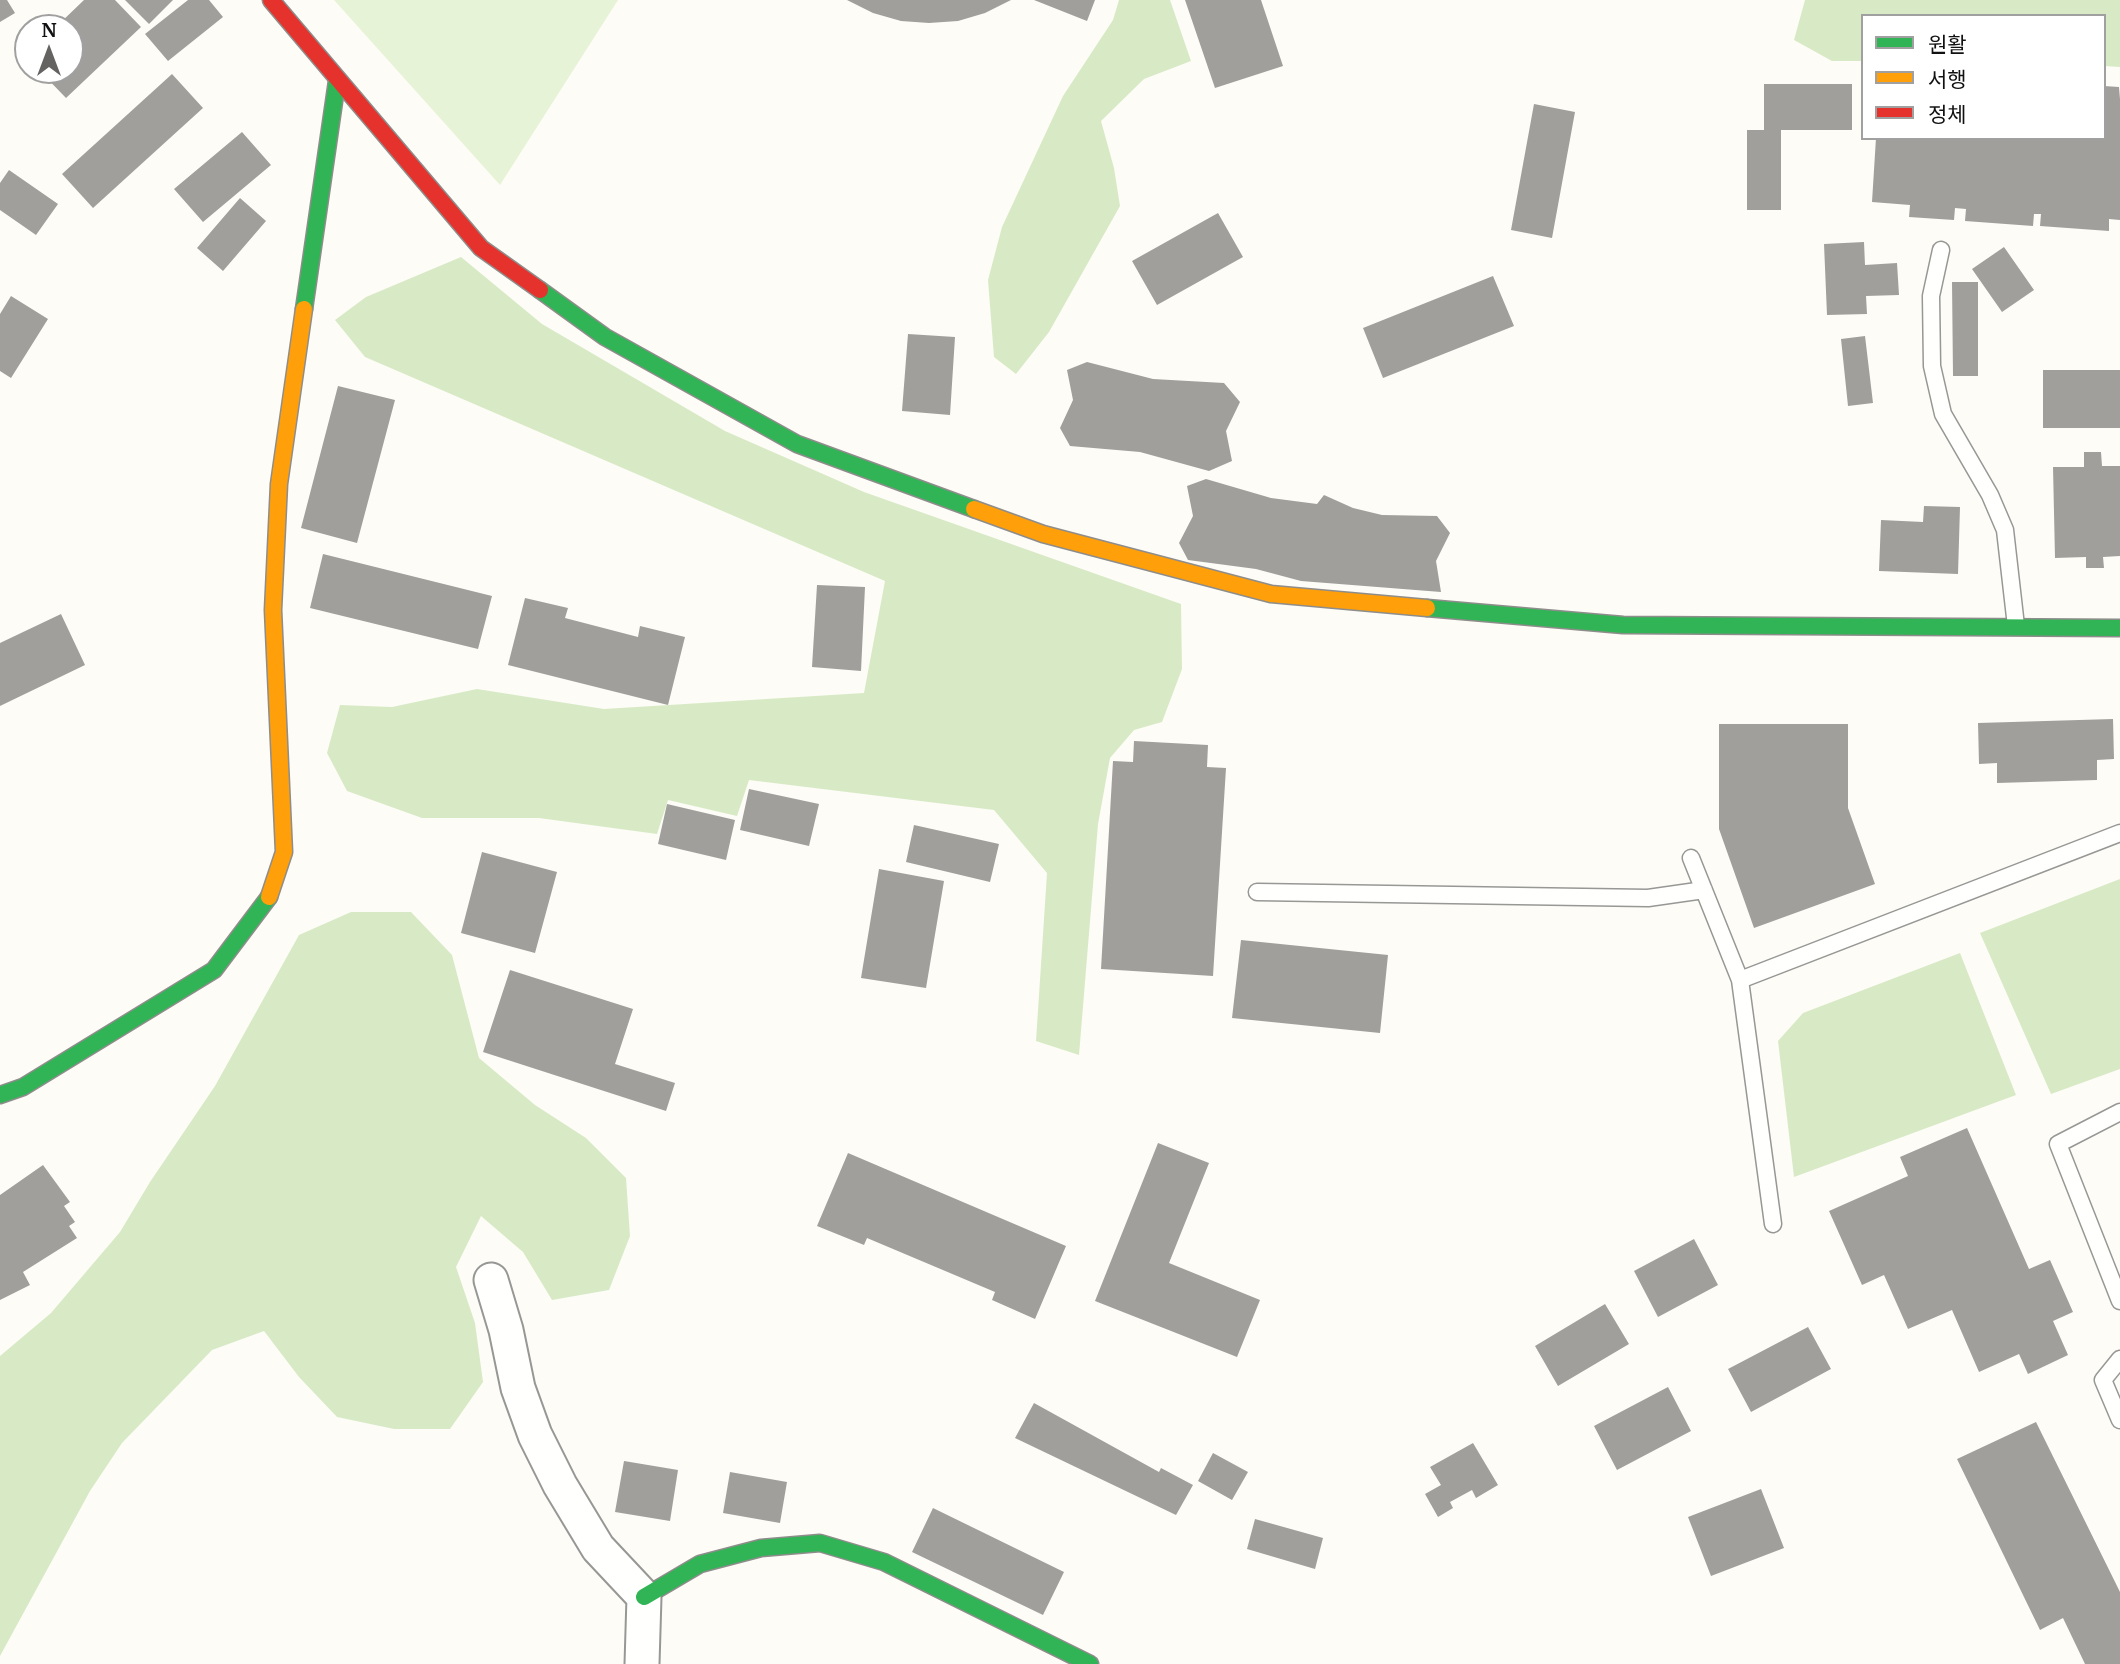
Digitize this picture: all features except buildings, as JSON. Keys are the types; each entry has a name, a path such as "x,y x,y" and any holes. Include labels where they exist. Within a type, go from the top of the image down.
{"street":[{"path":"271,0 481,248 605,338 797,444 1044,534 1271,594 1623,625 2120,628"},
{"path":"0,1095 23,1087 214,970 267,904 284,852 273,610 279,484 337,81"},
{"path":"491,1280 506,1331 518,1388 535,1435 560,1485 598,1548 644,1597 642,1664"},
{"path":"644,1597 700,1564 761,1548 820,1543 884,1562 1090,1664"}],"lane":[{"path":"1941,250 1931,296 1932,366 1943,414 1990,495 2005,530 2016,626"},
{"path":"1740,980 2120,833"},
{"path":"1691,858 1740,980 1773,1224"},
{"path":"1257,892 1648,898 1704,890"},
{"path":"2120,1112 2058,1144 2120,1301"},
{"path":"2120,1359 2103,1380 2120,1420"}],"green space":[{"path":"334,0 618,0 500,185"},
{"path":"1119,0 1170,0 1191,61 1144,79 1101,121 1114,168 1120,206 1049,332 1016,374 994,357 988,280 1002,227 1063,96 1113,20"},
{"path":"1805,0 2120,0 2120,67 2106,66 2106,14 1861,14 1861,61 1832,61 1794,40"},
{"path":"461,257 542,324 725,431 864,492 1181,604 1182,669 1162,722 1134,730 1110,758 1098,824 1079,1055 1036,1041 1047,873 994,810 749,780 737,816 668,800 657,834 539,818 422,818 347,791 327,753 340,705 392,707 477,689 604,709 864,693 885,581 365,357 335,320 366,297"},
{"path":"2120,879 2120,1069 2051,1094 1980,933"},
{"path":"351,912 411,912 452,955 479,1058 535,1105 586,1138 626,1178 630,1236 609,1290 552,1300 523,1252 481,1216 456,1267 475,1323 483,1382 450,1429 394,1429 337,1417 299,1377 264,1331 212,1350 122,1443 90,1491 0,1656 0,1356 51,1313 120,1232 150,1182 215,1086 299,935"},
{"path":"1960,953 2016,1095 1794,1177 1778,1041 1803,1013"}],"traffic: fast":[{"path":"304,309 337,81"},
{"path":"540,290 605,337 797,444 974,509"},
{"path":"1427,608 1623,625 2120,628"},
{"path":"0,1095 23,1087 214,970 269,897"},
{"path":"644,1597 700,1564 761,1548 820,1543 884,1562 1090,1664"}],"traffic: slow":[{"path":"269,897 284,852 273,610 279,484 304,309"},
{"path":"974,509 1043,534 1271,594 1427,608"}],"traffic: jam":[{"path":"271,0 481,248 540,290"}]}
